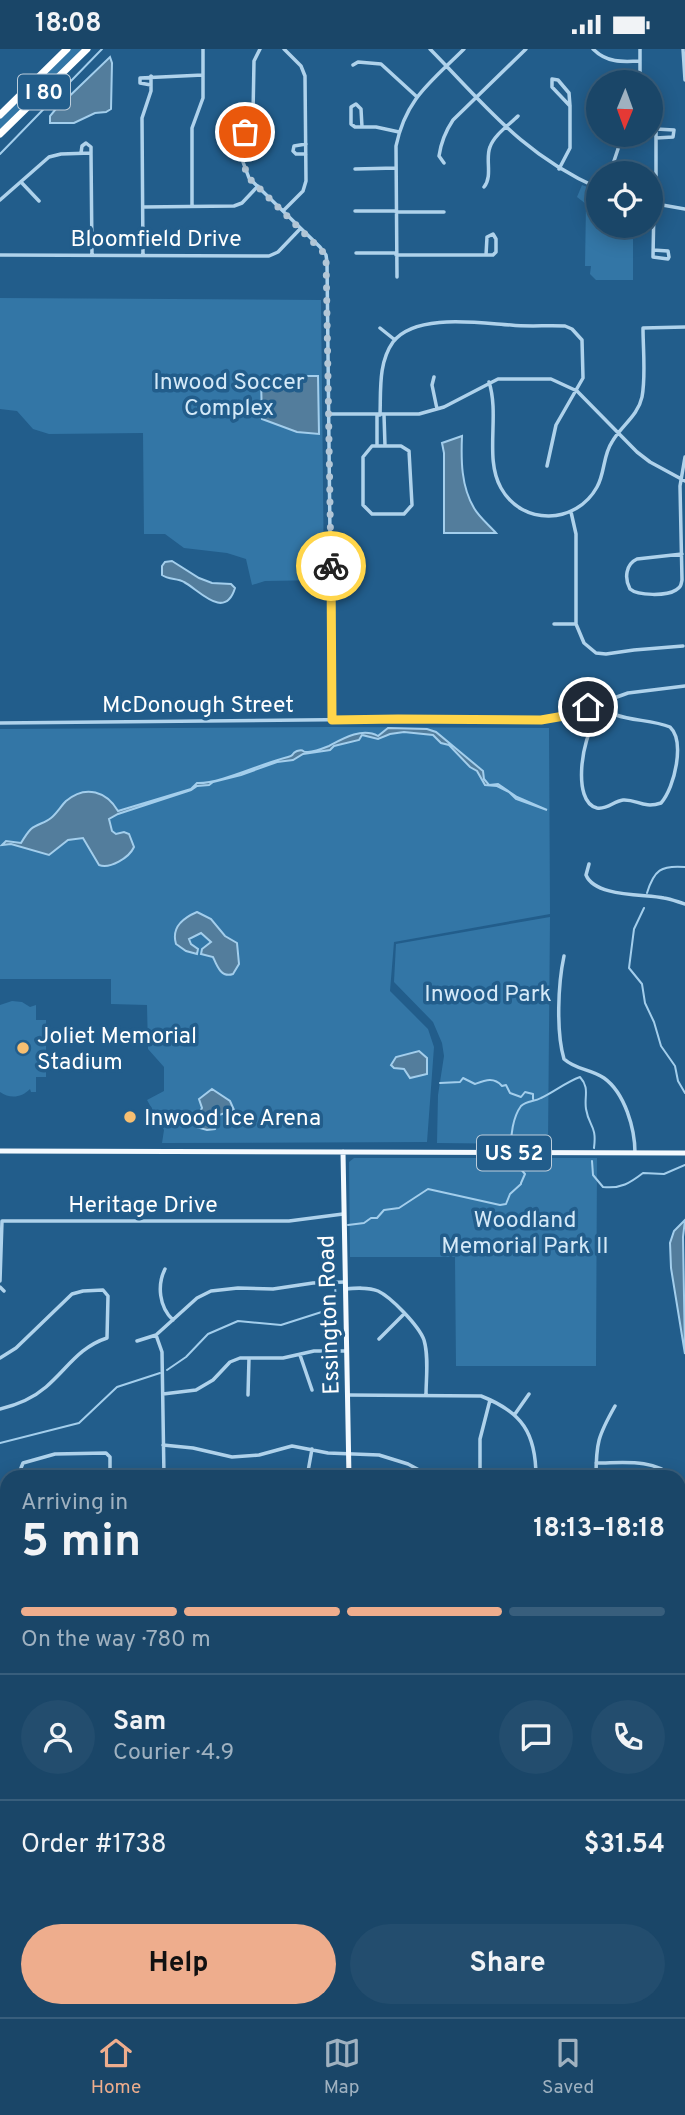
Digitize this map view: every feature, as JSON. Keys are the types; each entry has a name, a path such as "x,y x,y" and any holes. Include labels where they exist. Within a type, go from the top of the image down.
{"highway":[{"name":"I 80","path":"0,115 67,49"},
{"name":"I 80","path":"0,134 87,49"}],"main road":[{"name":"US 52","path":"0,1150 685,1153"},
{"name":"Essington Road","path":"343,1152 349,1470"}],"street":[{"path":"192,206 192,128 203,99 203,49"},
{"path":"260,49 254,61 253,114 243,140 245,170 324,251 327,262 332,720"},
{"path":"283,211 306,187 304,71 284,49"},
{"path":"430,49 527,147 559,169 586,182"},
{"path":"397,277 396,169 399,132 416,96 464,49"},
{"path":"444,163 439,156 447,129 526,49"},
{"path":"593,49 613,61 640,61"},
{"path":"640,49 640,70"},
{"path":"683,49 685,80"},
{"path":"353,65 358,62 381,64 416,96"},
{"path":"151,85 143,84 140,80 143,76 203,75"},
{"path":"143,256 142,118 150,95 151,76"},
{"path":"559,169 570,148 570,106 566,89 558,80 552,79 552,87 570,106"},
{"path":"362,127 361,109 356,104 351,107 351,124 355,127 362,127 376,127 399,132"},
{"path":"484,187 488,182 489,148 518,116"},
{"path":"672,128 674,131 673,137 656,138 656,129 672,128"},
{"path":"81,153 82,146 86,143 91,147 92,255"},
{"path":"306,144 294,146 293,151 296,154 306,154"},
{"path":"0,200 48,157 55,154 91,153"},
{"path":"355,169 396,169"},
{"path":"21,182 39,201"},
{"path":"142,207 239,205 258,186"},
{"path":"663,206 685,209"},
{"path":"355,211 444,212"},
{"name":"Bloomfield Drive","path":"0,255 269,256 278,252 300,229"},
{"path":"356,253 396,254 486,255 493,255 496,252 496,239 493,234 486,237 486,255"},
{"path":"653,238 653,250 654,258 668,259 668,251 653,250"},
{"path":"381,446 382,370 395,340 411,329 435,324 565,326 578,334 583,348 583,379 556,425 547,466"},
{"path":"489,382 495,405 494,463 501,489 516,506 532,514 550,517 571,512 580,508 597,487 608,448 634,415 642,397 643,328 685,327"},
{"path":"380,328 395,340"},
{"path":"434,377 432,385 436,409"},
{"path":"329,414 419,414 444,407 489,382 511,377 551,379 577,391 650,462 684,479"},
{"path":"380,415 381,446"},
{"path":"381,446 405,447 409,451 412,505 404,514 372,514 363,505 363,457 368,448 381,446"},
{"path":"682,554 637,559 629,564 629,589 639,595 679,588 682,580 682,554 680,486 684,479 685,457"},
{"path":"571,512 576,534 576,624 584,643 596,653 683,646"},
{"path":"554,624 576,624"},
{"name":"McDonough Street","path":"0,723 541,720 564,716 644,689 685,686"},
{"path":"612,698 616,715"},
{"path":"683,769 675,786 658,805 643,806 626,800 601,809 595,808 587,802 581,787 582,767 592,728 600,720 616,715 673,728 681,736 684,752"},
{"path":"589,864 586,875 594,886 616,893 668,898 685,904"},
{"path":"564,956 560,972 560,1015 564,1059 575,1068 602,1076 611,1084 632,1127 635,1153"},
{"name":"Heritage Drive","path":"0,1281 2,1221 289,1221 343,1214"},
{"path":"165,1269 162,1276 162,1307 173,1319"},
{"path":"137,1341 156,1335 197,1298 224,1288 273,1289 313,1283 379,1291 404,1314 424,1338 426,1396"},
{"path":"0,1358 16,1348 72,1294 103,1290 108,1296 107,1338 87,1346 35,1395 16,1405 0,1409"},
{"path":"379,1339 404,1314"},
{"path":"156,1335 162,1352 164,1470"},
{"path":"163,1394 196,1390 213,1380 235,1359 283,1358 314,1351 346,1351"},
{"path":"300,1355 312,1390"},
{"path":"248,1395 249,1358"},
{"path":"515,1414 529,1394"},
{"path":"348,1395 481,1396 515,1414 531,1439 536,1470"},
{"path":"480,1470 480,1439 490,1400"},
{"path":"596,1470 599,1434 615,1406"},
{"path":"163,1445 193,1448 232,1457 259,1455 292,1446 379,1455 417,1470"},
{"path":"308,1470 312,1449"},
{"path":"22,1470 21,1465 55,1454 108,1454 109,1470"},
{"path":"596,1463 647,1463 665,1470"}],"green space":[{"path":"71,49 83,49 0,131 0,119"},
{"path":"582,185 586,186 586,204 577,197"},
{"path":"586,204 586,238 633,238 633,280 596,280 590,274 591,266 585,266"},
{"name":"Inwood Soccer Complex","path":"0,298 321,300 324,580 265,581 252,585 246,559 227,553 184,548 165,534 144,534 143,433 49,434 33,429 17,411 0,409"},
{"path":"549,728 550,914 394,942 390,991 428,1029 434,1047 427,1142 162,1143 164,1130 147,1100 164,1091 164,1067 148,1049 147,1005 111,1004 111,979 0,979 0,729"},
{"name":"Inwood Park","path":"550,917 548,1144 437,1143 438,1095 444,1056 442,1043 433,1022 394,982 396,944"},
{"name":"Joliet Memorial Stadium","path":"12,1001 22,1002 30,1007 36,1005 36,1020 46,1020 46,1077 36,1077 36,1092 31,1092 30,1089 15,1097 0,1092 0,1005"},
{"name":"Woodland Memorial Park II","path":"354,1158 597,1158 596,1366 456,1366 455,1257 350,1257 349,1162"}],"shaded area":[{"path":"110,57 111,109 74,123 50,123 50,116 55,110"},
{"path":"318,376 319,434 297,432 262,419 261,380"},
{"path":"462,436 466,491 476,511 496,533 444,533 442,443"},
{"path":"172,561 199,578 212,583 231,584 235,588 231,598 218,603 184,582 162,575 162,566 165,562"},
{"path":"388,728 427,729 436,732 483,771 484,779 489,785 498,784 517,797 547,810 516,799 497,786 485,785 477,771 449,745 441,743 433,735 404,732 378,739 362,735 359,740 334,746 330,750 303,754 293,760 277,762 209,785 197,786 191,790 118,814 109,819 112,831 116,834 129,834 134,847 124,859 114,864 99,865 83,838 68,840 49,855 11,844 2,845 6,841 21,843 31,829 49,820 66,801 81,793 102,795 118,811 191,789 197,783 229,777 290,756 297,751 316,751 359,733 378,736"},
{"path":"197,912 211,919 225,936 237,943 239,964 233,974 222,973 213,957 201,954 202,949 211,942 201,933 189,939 198,949 197,954 176,944 175,933 179,924"},
{"path":"419,1051 427,1058 427,1074 410,1078 404,1069 391,1065 396,1057"},
{"path":"212,1089 230,1101 234,1110 219,1115 215,1129 207,1130 196,1127 194,1122 202,1108 199,1099"},
{"path":"685,1220 685,1354 671,1268 670,1243 674,1231"}],"waterway":[{"path":"0,154 102,49"},
{"path":"647,893 656,874 664,868 685,867"},
{"path":"644,908 634,929 629,968 642,984 645,1003 661,1046 675,1066 678,1081 685,1093"},
{"path":"512,1149 513,1127 521,1106 580,1077 586,1089 586,1109 594,1130 594,1148"},
{"path":"440,1083 460,1082 463,1078 475,1084 493,1080 502,1086 506,1085 510,1093 521,1097 525,1092 533,1094 533,1099"},
{"path":"511,1161 511,1165 519,1167 525,1174 521,1183"},
{"path":"592,1161 593,1175 603,1187 625,1185 643,1173 664,1174 685,1165"},
{"path":"348,1225 377,1218 384,1210 399,1208 428,1189 500,1205 506,1204 510,1194 521,1184"},
{"path":"167,1370 186,1357 208,1334 238,1321 281,1325 331,1309 336,1303 335,1285"},
{"path":"0,1443 79,1423 117,1387 160,1373"}],"way so far":[{"path":"245,132 243,162 249,178 326,255 331,566"}],"place":[{"name":"Joliet Memorial Stadium","path":"23,1048"},
{"name":"Inwood Ice Arena","path":"130,1117"}],"route":[{"path":"331,566 332,720 541,720 564,716 588,707"}]}
